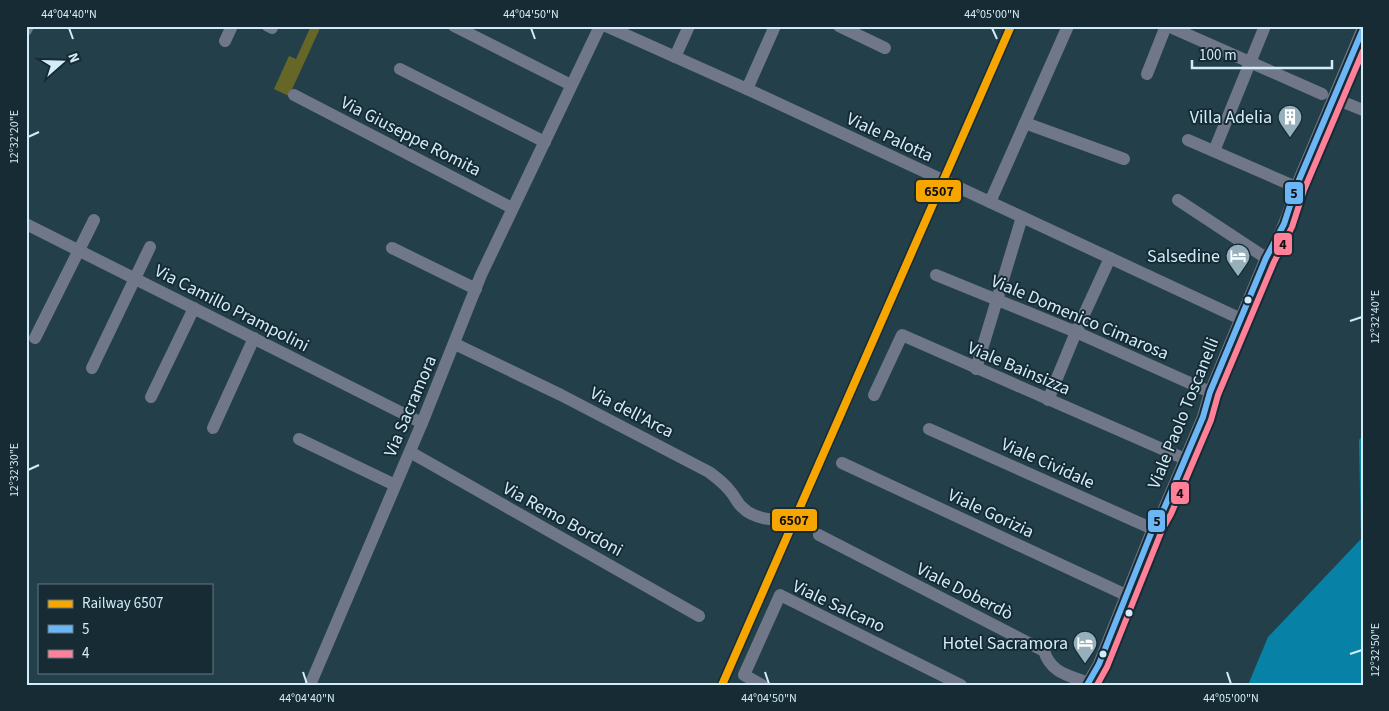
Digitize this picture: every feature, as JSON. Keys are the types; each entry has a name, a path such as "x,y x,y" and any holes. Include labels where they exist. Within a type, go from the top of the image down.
{"street":[{"path":"26,30 28,26"},
{"path":"225,41 232,26"},
{"path":"454,26 572,84"},
{"name":"Via Sacramora","path":"310,685 410,452 476,289 512,208 600,26"},
{"name":"Viale Palotta","path":"606,26 747,89 1240,319"},
{"path":"675,57 689,26"},
{"path":"747,89 775,26"},
{"path":"838,26 885,48"},
{"path":"990,202 1068,26"},
{"path":"1147,74 1167,26 1363,110"},
{"path":"1214,151 1265,26"},
{"name":"Viale Paolo Toscanelli","path":"1087,684 1099,664 1153,529 1203,417 1210,392 1240,319 1293,200 1328,96 1363,28"},
{"path":"473,29 572,84"},
{"path":"400,69 545,142"},
{"name":"Via Giuseppe Romita","path":"294,95 512,208"},
{"path":"1025,123 1124,159"},
{"path":"1188,140 1296,187"},
{"path":"1178,200 1266,258"},
{"path":"976,369 1022,217"},
{"path":"35,338 94,220"},
{"name":"Via Camillo Prampolini","path":"26,224 422,423"},
{"path":"92,368 150,247"},
{"path":"392,248 476,289"},
{"path":"1048,400 1076,332 1110,258"},
{"name":"Viale Domenico Cimarosa","path":"936,275 1076,332 1210,392"},
{"path":"151,397 194,308"},
{"name":"Viale Bainsizza","path":"874,396 902,335 1185,459"},
{"path":"213,428 254,338"},
{"name":"Via dell'Arca","path":"455,344 561,395 709,472 723,482 740,506 750,514 774,520 783,520"},
{"name":"Viale Cividale","path":"929,429 1153,529"},
{"path":"299,439 395,484"},
{"name":"Via Remo Bordoni","path":"410,452 699,616"},
{"name":"Viale Gorizia","path":"842,464 1126,594"},
{"name":"Viale Doberdò","path":"819,536 1044,650 1046,658 1057,671 1087,684"},
{"name":"Viale Salcano","path":"762,685 744,675 780,594 961,685"}],"shaded area":[{"path":"311,26 321,26 289,96 274,89 289,56 296,59"}],"water":[{"path":"1363,435 1363,685 1248,685 1268,637 1361,539 1359,440"}],"rail line":[{"name":"6507","path":"722,685 1011,26"}],"transit line":[{"name":"5","path":"1087,685 1099,664 1154,526 1163,511 1203,417 1210,392 1266,258 1284,224 1296,187 1363,29"},
{"name":"4","path":"1097,685 1107,667 1162,530 1171,514 1211,420 1218,395 1274,262 1292,227 1304,190 1363,51"}],"place":[{"name":"Villa Adelia","path":"1290,138"},
{"name":"Salsedine","path":"1238,277"},
{"name":"Hotel Sacramora","path":"1085,664"}]}
